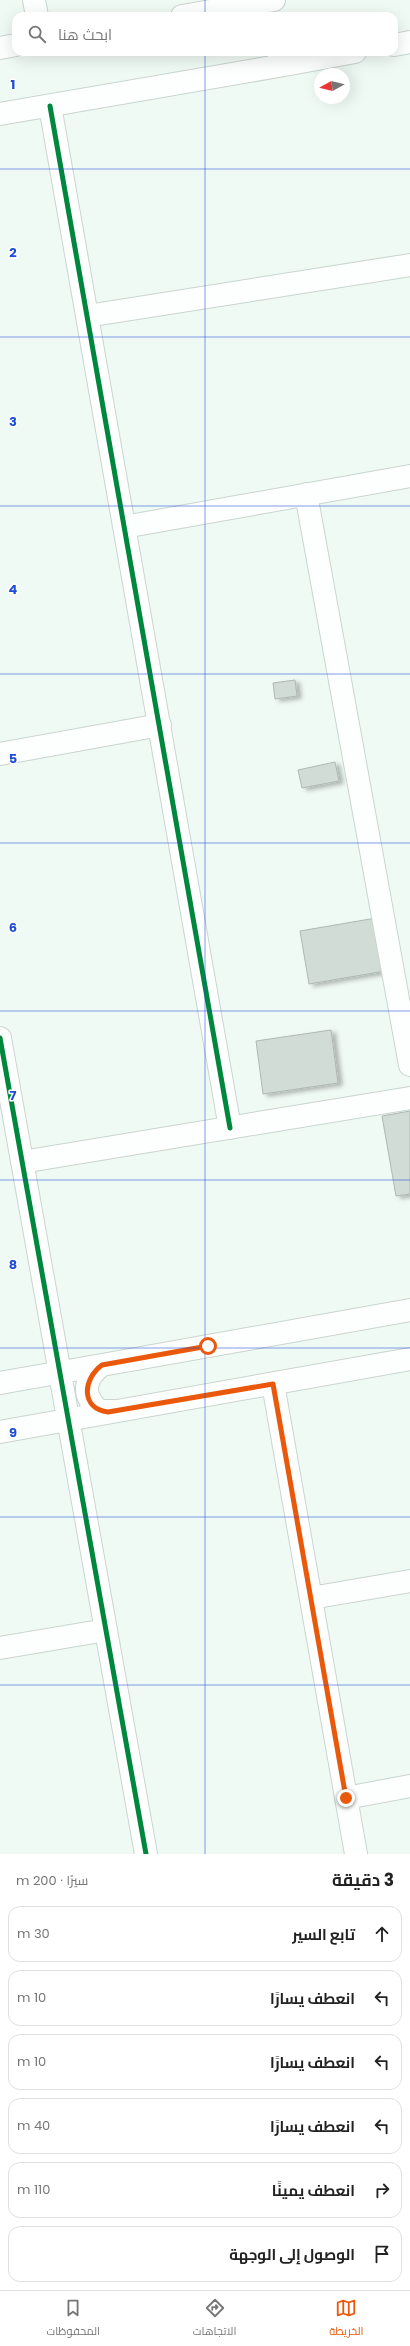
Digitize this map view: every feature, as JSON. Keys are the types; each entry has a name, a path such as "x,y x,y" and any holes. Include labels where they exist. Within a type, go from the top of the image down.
{"street":[{"path":"34,0 36,12"},
{"path":"205,12 274,0"},
{"path":"271,12 278,0"},
{"path":"398,44 410,42"},
{"path":"0,48 12,46"},
{"path":"0,114 50,106 282,58 306,56"},
{"path":"50,106 230,1128"},
{"path":"87,316 410,265"},
{"path":"124,527 410,476"},
{"path":"306,494 410,1065"},
{"path":"0,754 160,725"},
{"path":"0,1038 146,1854"},
{"path":"22,1162 410,1098"},
{"path":"0,1383 410,1310"},
{"path":"102,1365 94,1371 88,1381 87,1392 91,1403 99,1411 121,1410 410,1359"},
{"path":"273,1384 356,1854"},
{"path":"66,1410 87,1392"},
{"path":"0,1432 66,1410 121,1410"},
{"path":"311,1598 410,1581"},
{"path":"0,1648 106,1630"},
{"path":"346,1798 410,1786"}],"building":[{"path":"295,680 297,696 275,699 273,683"},
{"path":"335,762 339,781 302,788 298,770"},
{"path":"382,917 391,970 309,984 300,931"},
{"path":"331,1030 338,1083 263,1094 256,1041"},
{"path":"410,1111 410,1194 396,1196 382,1116"}],"cycle path":[{"path":"50,106 230,1128"},
{"path":"0,1038 146,1854"}],"route":[{"path":"208,1346 102,1365 94,1371 88,1381 87,1392 91,1403 99,1411 108,1412 273,1384 346,1798"}]}
